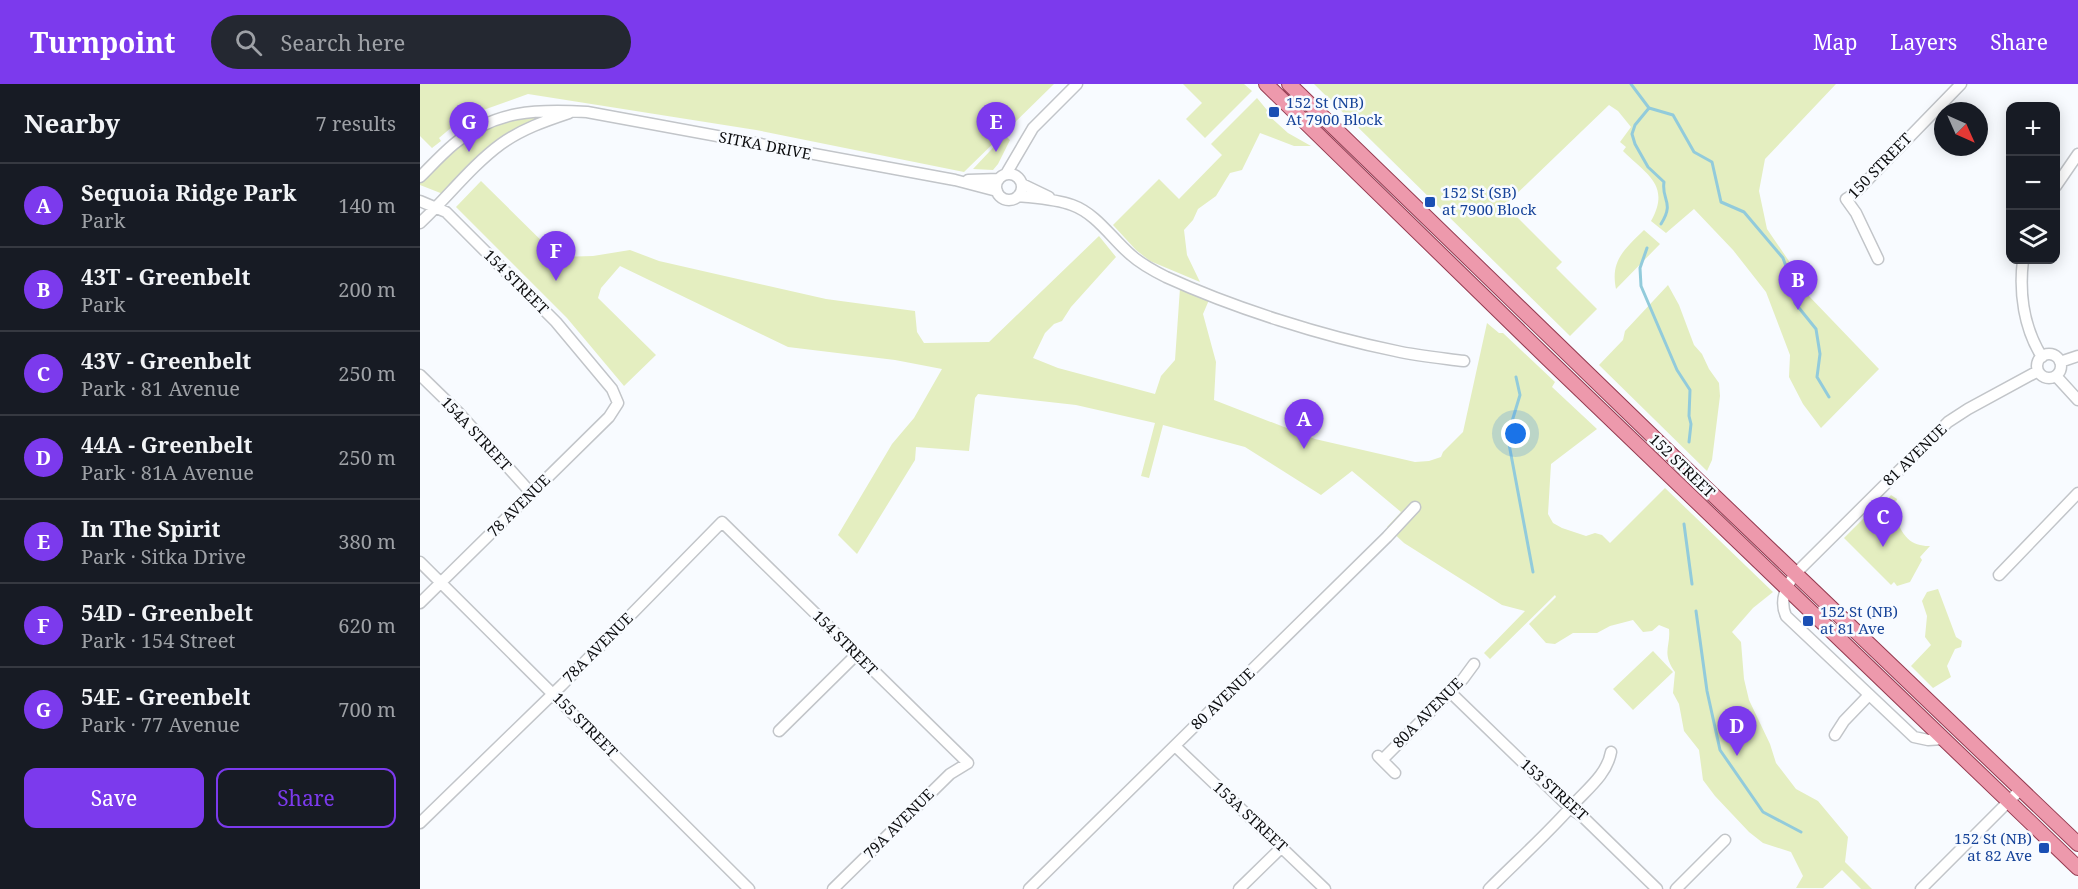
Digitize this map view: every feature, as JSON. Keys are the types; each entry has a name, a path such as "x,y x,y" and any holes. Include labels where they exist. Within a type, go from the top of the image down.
{"main road":[{"name":"152 STREET","path":"1266,84 2078,868"},
{"name":"152 STREET","path":"1289,84 2078,844"}],"street":[{"path":"1060,202 1018,196 1006,199 997,191 1002,177 1033,128 1077,84"},
{"name":"150 STREET","path":"1878,259 1856,213 1846,199 1854,194 1961,84"},
{"name":"SITKA DRIVE","path":"420,177 453,145 484,125 514,114 546,109 587,112 955,180 997,191"},
{"path":"420,223 486,156 500,145 529,127 574,111"},
{"path":"1018,196 1026,138"},
{"path":"2060,179 2078,154"},
{"path":"1002,177 1020,181 1083,211 1131,256 1148,268 1212,296 1271,317 1351,340 1396,351 1464,361"},
{"name":"SITKA DRIVE","path":"955,180 1002,177"},
{"name":"154 STREET","path":"420,201 446,212 563,331 612,388 617,399 616,407"},
{"path":"2023,264 2021,279 2024,306 2032,337 2042,357"},
{"path":"2042,357 2052,356 2060,362"},
{"path":"2060,362 2078,356"},
{"path":"2042,357 2038,363 2038,371 2043,376 2056,376 2078,400"},
{"path":"2056,376 2060,371 2060,362"},
{"name":"81 AVENUE","path":"1785,587 1796,573 1948,422 2038,371"},
{"name":"154A STREET","path":"420,375 460,414 532,494"},
{"name":"78 AVENUE","path":"420,603 609,417 616,407"},
{"path":"1999,576 2078,493"},
{"name":"80 AVENUE","path":"1029,889 1415,507"},
{"name":"154 STREET","path":"722,522 968,763"},
{"name":"78A AVENUE","path":"420,823 553,694 722,522"},
{"name":"155 STREET","path":"420,562 749,889"},
{"path":"1785,587 1783,607 1786,616 1914,737 1944,740"},
{"path":"779,731 857,654"},
{"name":"80A AVENUE","path":"1395,773 1380,758 1450,692 1474,664"},
{"name":"153 STREET","path":"1450,692 1570,808 1583,816 1657,889"},
{"path":"1835,735 1844,721 1869,695"},
{"name":"153A STREET","path":"1175,746 1325,889"},
{"path":"1489,889 1601,774 1611,752"},
{"name":"79A AVENUE","path":"833,889 950,774 968,763"},
{"path":"1920,889 2021,789"},
{"path":"1676,889 1725,840"},
{"path":"1239,889 1282,847"}],"green space":[{"path":"420,84 1054,84 964,172 756,130 528,94 475,113 452,127 439,138 441,141 432,148 420,136"},
{"path":"1183,84 1244,84 1252,91 1205,138 1186,119 1202,103"},
{"path":"1314,84 1836,84 1765,159 1759,191 1767,229 1791,264 1807,294 1879,369 1821,428 1803,404 1789,377 1790,355 1766,292 1733,250 1694,209 1666,233 1651,221 1657,209 1657,189 1648,174 1623,151 1626,147 1620,142 1631,127 1618,111 1609,105 1505,205 1562,262 1556,268 1597,309 1570,336"},
{"path":"1257,98 1267,110 1266,113 1288,133 1311,146 1294,146 1260,133 1242,170 1230,173 1216,196 1198,209 1193,220 1184,230 1187,255 1200,282 1150,261 1136,250 1113,225 1159,179 1179,199 1222,155 1211,144"},
{"path":"547,115 531,121 503,138 443,194 420,185 463,143 488,127 515,117"},
{"path":"1005,135 1010,140 993,170 973,169"},
{"path":"481,181 558,257 593,256 630,250 659,261 826,299 915,311 917,332 924,343 989,342 1099,236 1116,257 1071,307 1062,321 1054,324 1045,333 1033,358 1058,368 1155,394 1161,376 1175,360 1180,288 1209,300 1203,314 1216,362 1214,400 1315,439 1415,462 1441,457 1443,452 1463,432 1487,323 1499,333 1503,333 1555,382 1552,387 1597,429 1551,464 1548,514 1553,523 1586,536 1595,533 1602,535 1610,543 1665,488 1773,592 1753,608 1732,632 1741,642 1744,679 1749,700 1770,744 1776,763 1796,789 1818,801 1848,837 1845,862 1872,889 1861,889 1842,870 1823,888 1796,888 1803,876 1791,852 1763,843 1749,832 1715,796 1703,780 1699,750 1684,731 1679,704 1673,693 1675,672 1667,655 1669,629 1659,625 1652,631 1643,632 1633,620 1610,626 1597,633 1573,633 1555,644 1546,643 1529,624 1556,597 1555,595 1490,659 1484,653 1525,611 1502,605 1404,543 1387,527 1401,512 1352,471 1321,495 1245,447 1163,425 1149,478 1141,476 1155,423 1076,405 978,394 975,398 969,451 916,447 915,460 857,554 838,535 892,444 914,418 942,369 895,360 788,347 620,266 601,288 598,298 656,355 624,386 567,318 456,207"},
{"path":"1644,230 1660,244 1616,289 1617,263 1625,249"},
{"path":"1668,285 1679,305 1694,345 1719,383 1720,396 1712,460 1707,471 1599,365 1623,340 1625,331"},
{"path":"1891,495 1897,499 1897,519 1903,533 1914,543 1930,546 1920,557 1922,560 1910,582 1897,586 1894,582 1891,585 1844,538 1883,499 1885,502"},
{"path":"1938,589 1956,637 1962,641 1961,647 1955,649 1947,666 1951,677 1933,688 1911,666 1931,645 1925,637 1927,616 1922,601 1927,592"},
{"path":"1653,651 1673,672 1633,710 1613,689"}],"waterway":[{"path":"1631,84 1649,108 1635,125 1632,134 1648,167 1664,182 1667,211 1661,224"},
{"path":"1649,108 1673,115 1694,152 1712,162 1721,202 1744,212 1783,258 1794,289 1795,303 1816,329 1820,354 1817,377 1829,397"},
{"path":"1647,248 1640,268 1641,286 1677,370 1690,390 1689,442"},
{"path":"1516,377 1520,395 1510,428 1509,444 1533,572"},
{"path":"1684,524 1692,584"},
{"path":"1696,611 1707,691 1720,750 1763,812 1801,832"}],"place":[{"name":"152 St (NB) At 7900 Block","path":"1274,112"},
{"name":"54E - Greenbelt","path":"469,152"},
{"name":"In The Spirit","path":"996,152"},
{"name":"152 St (SB) at 7900 Block","path":"1430,202"},
{"name":"54D - Greenbelt","path":"556,281"},
{"name":"43T - Greenbelt","path":"1798,310"},
{"name":"Sequoia Ridge Park","path":"1304,449"},
{"name":"43V - Greenbelt","path":"1883,547"},
{"name":"152 St (NB) at 81 Ave","path":"1808,621"},
{"name":"44A - Greenbelt","path":"1737,756"},
{"name":"152 St (NB) at 82 Ave","path":"2044,848"}]}
